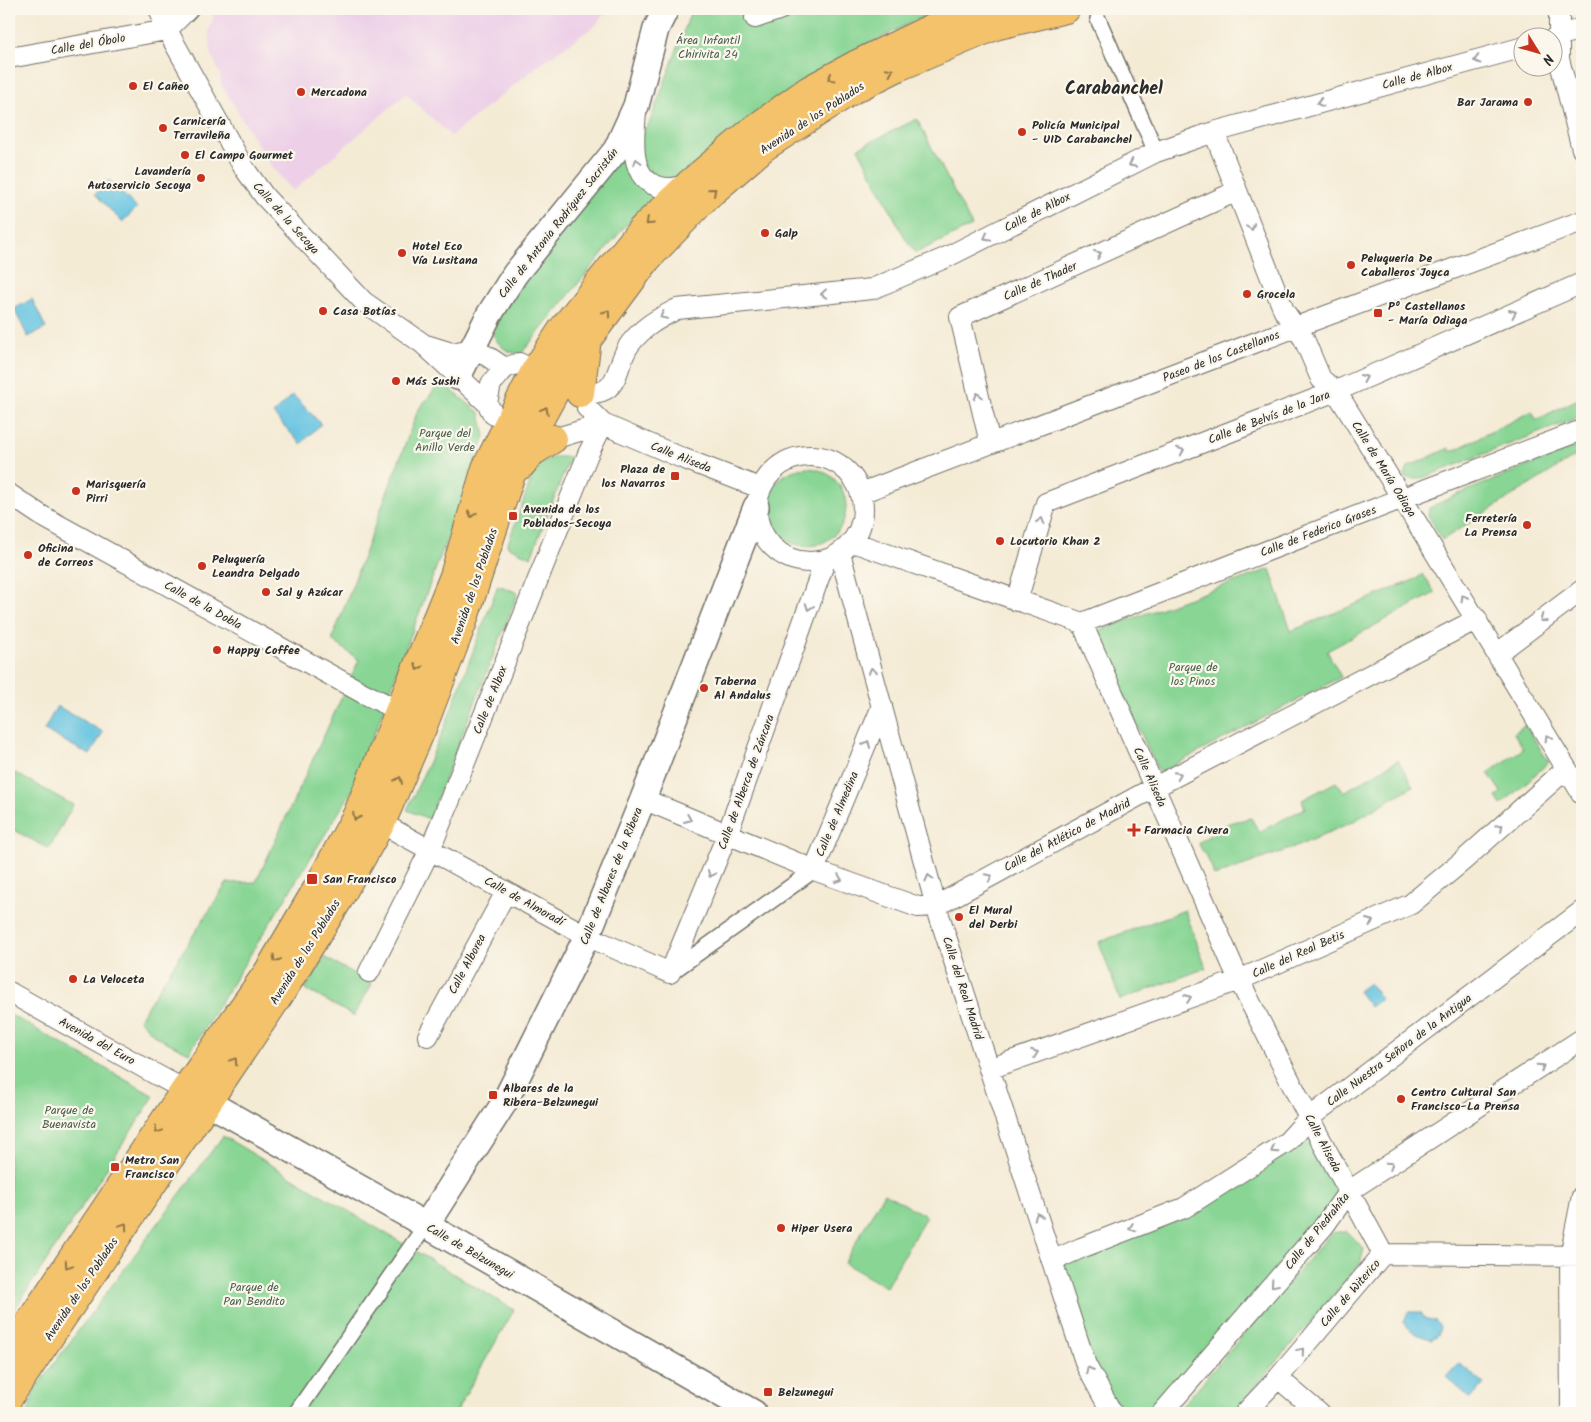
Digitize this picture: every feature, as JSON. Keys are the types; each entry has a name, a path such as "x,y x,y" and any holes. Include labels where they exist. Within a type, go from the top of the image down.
{"main road":[{"name":"Avenida de los Poblados","path":"520,367 562,330 642,229 690,184 753,130 809,90 857,64 942,23 987,9"},
{"name":"Avenida de los Poblados","path":"576,394 587,340 647,259 705,198 764,147 852,90 898,67 995,26 1066,9"},
{"path":"520,367 524,425 532,452 498,472 494,437 524,425 576,394"},
{"name":"Avenida de los Poblados","path":"9,1397 22,1355 196,1096 317,889 357,815 498,472"},
{"name":"Avenida de los Poblados","path":"196,1096 282,991 337,902 381,823 423,726 462,624 498,472"},
{"path":"11,1413 22,1355"}],"street":[{"name":"Calle de la Secoya","path":"159,9 167,30 244,168 265,197 364,302 422,343 458,377 524,425"},
{"path":"167,30 188,9"},
{"name":"Calle de Antonia Rodríguez Sacristán","path":"458,377 488,315 515,274 616,150 636,106 656,29 666,9"},
{"path":"755,18 781,9"},
{"path":"1558,28 1559,9"},
{"path":"1098,19 1156,152"},
{"path":"1564,34 1582,28"},
{"name":"Calle del Óbolo","path":"9,58 167,30"},
{"name":"Calle de Albox","path":"576,394 596,393 610,386 617,376 629,345 651,322 677,309 872,289 945,258 1156,152 1214,132 1514,50"},
{"path":"1564,78 1582,149"},
{"path":"636,106 635,161 640,172 650,184 670,188 690,184"},
{"name":"Calle de María Odiaga","path":"1214,132 1284,311 1304,339 1322,379 1336,391 1498,653 1582,794"},
{"name":"Calle de Thader","path":"990,443 960,317 1238,191"},
{"name":"Paseo de los Castellanos","path":"861,494 1296,327 1582,221"},
{"name":"Calle de Belvís de la Jara","path":"1016,601 1046,503 1336,391 1582,283"},
{"path":"488,315 490,346 520,367"},
{"name":"Calle de la Secoya","path":"422,343 452,353 472,349"},
{"path":"472,349 520,367 576,394 584,422 524,425"},
{"name":"Calle Aliseda","path":"576,394 603,424 682,458 758,498"},
{"path":"524,425 603,424"},
{"name":"Calle de Albox","path":"369,972 430,850 588,454 603,424"},
{"name":"Calle de Federico Grases","path":"1082,623 1582,430"},
{"path":"804,456 817,456 830,459 844,468 854,479 861,494 863,509 861,524 840,552 808,563 792,560 777,552 765,540 758,524 758,498 768,476 778,466 792,459 804,456"},
{"name":"Calle de la Dobla","path":"10,498 354,688 400,711"},
{"name":"Calle de Albares de la Ribera","path":"426,1225 504,1102 587,936 643,800 758,498"},
{"path":"840,552 1016,601 1082,623"},
{"name":"Calle del Real Madrid","path":"840,552 936,906 1086,1365 1112,1413"},
{"name":"Calle de Alberca de Záncara","path":"670,973 727,836 840,552"},
{"path":"1498,653 1582,590"},
{"name":"Calle del Atlético de Madrid","path":"936,906 1155,787 1477,619"},
{"name":"Calle Aliseda","path":"1082,623 1239,980 1309,1118 1383,1254"},
{"name":"Calle de Almedina","path":"670,973 814,870 882,706"},
{"name":"Calle del Real Betis","path":"989,1069 1239,980 1411,904 1465,859 1566,769"},
{"path":"643,800 814,870 918,907 936,906"},
{"name":"Calle de Almoradí","path":"381,823 587,936 670,973"},
{"name":"Calle Alborea","path":"428,1036 506,892"},
{"name":"Calle Nuestra Señora de la Antigua","path":"1052,1261 1184,1208 1287,1142 1309,1118 1582,911"},
{"name":"Avenida del Euro","path":"9,992 196,1096"},
{"name":"Calle de Piedrahíta","path":"1162,1413 1324,1226 1349,1192 1582,1039"},
{"name":"Calle de Belzunegui","path":"196,1096 754,1413"},
{"path":"1571,1413 1576,1256 1582,1196"},
{"path":"296,1413 426,1225"},
{"name":"Calle de Witerico","path":"1244,1413 1278,1378 1383,1254 1576,1256"},
{"path":"1278,1378 1319,1413"}],"shaded area":[{"path":"216,9 612,9 601,17 596,25 540,64 451,136 406,94 293,191 271,166 221,84 220,74 211,53 209,29"}],"green space":[{"name":"Área Infantil Chirivita 24","path":"692,9 743,9 757,25 801,9 958,9 916,20 825,67 625,226 521,354 508,351 498,343 493,335 496,319 602,177 649,124"},
{"path":"917,119 972,226 916,253 905,238 858,148"},
{"name":"Parque del Anillo Verde","path":"441,382 480,413 485,436 354,788 189,1053 155,1036 139,1019 227,883 256,882 359,660 332,640 418,410"},
{"path":"1582,397 1582,416 1420,479 1404,477 1408,467 1449,448 1451,452 1532,411 1536,420"},
{"path":"1582,444 1582,452 1442,540 1428,515 1429,508"},
{"path":"556,457 570,457 531,557 507,546 535,469 544,461"},
{"path":"807,468 822,471 839,485 843,492 846,507 843,522 829,539 822,543 807,546 792,543 775,529 771,522 768,507 771,492 785,475 792,471"},
{"name":"Parque de los Pinos","path":"1270,569 1291,631 1416,579 1423,574 1435,593 1327,651 1341,677 1159,773 1095,632"},
{"path":"498,585 518,593 429,819 407,810 443,731"},
{"path":"1525,725 1549,762 1501,805 1496,797 1501,792 1488,773 1523,749 1514,733"},
{"path":"1398,760 1413,786 1354,821 1298,846 1214,876 1211,865 1198,843 1229,823 1251,818 1259,832 1305,808 1302,800 1336,782 1344,792"},
{"path":"9,773 15,773 73,805 49,849 12,829 9,834"},
{"path":"1185,910 1206,968 1120,1000 1099,942"},
{"path":"324,957 372,984 354,1016 305,989"},
{"name":"Parque de Buenavista","path":"9,1014 154,1096 9,1318"},
{"path":"1310,1120 1349,1191 1161,1413 1112,1413 1052,1261 1186,1211"},
{"name":"Parque de Pan Bendito","path":"223,1136 514,1310 455,1413 28,1413 35,1389"},
{"path":"884,1193 926,1216 886,1287 844,1263"},
{"path":"1347,1231 1364,1249 1360,1264 1233,1413 1176,1413 1331,1233"}],"water":[{"path":"109,180 137,208 122,222 95,194"},
{"path":"32,299 46,328 28,337 14,309"},
{"path":"293,395 321,424 301,444 273,414"},
{"path":"57,706 103,732 90,755 44,730"},
{"path":"1369,983 1381,999 1370,1007 1358,991"},
{"path":"1409,1312 1421,1312 1424,1318 1436,1321 1440,1327 1438,1335 1432,1339 1412,1331 1404,1322"},
{"path":"1459,1363 1484,1384 1471,1399 1446,1377"}],"place":[{"name":"El Cañeo","path":"133,86"},
{"name":"Mercadona","path":"301,92"},
{"name":"Bar Jarama","path":"1528,102"},
{"name":"Carnicería Terravileña","path":"163,128"},
{"name":"Policía Municipal - UID Carabanchel","path":"1022,132"},
{"name":"El Campo Gourmet","path":"185,155"},
{"name":"Lavandería Autoservicio Secoya","path":"201,178"},
{"name":"Galp","path":"765,233"},
{"name":"Hotel Eco Vía Lusitana","path":"402,253"},
{"name":"Peluqueria De Caballeros Joyca","path":"1351,265"},
{"name":"Grocela","path":"1247,294"},
{"name":"Casa Botías","path":"323,311"},
{"name":"Pº Castellanos - María Odiaga","path":"1378,313"},
{"name":"Más Sushi","path":"396,381"},
{"name":"Plaza de los Navarros","path":"675,476"},
{"name":"Marisquería Pirri","path":"76,491"},
{"name":"Avenida de los Poblados-Secoya","path":"513,516"},
{"name":"Ferretería La Prensa","path":"1527,525"},
{"name":"Locutorio Khan 2","path":"1000,541"},
{"name":"Oficina de Correos","path":"28,555"},
{"name":"Peluquería Leandra Delgado","path":"202,566"},
{"name":"Sal y Azúcar","path":"266,592"},
{"name":"Happy Coffee","path":"217,650"},
{"name":"Taberna Al Andalus","path":"704,688"},
{"name":"Farmacia Civera","path":"1134,830"},
{"name":"San Francisco","path":"312,879"},
{"name":"El Mural del Derbi","path":"959,917"},
{"name":"La Veloceta","path":"73,979"},
{"name":"Albares de la Ribera-Belzunegui","path":"493,1095"},
{"name":"Centro Cultural San Francisco-La Prensa","path":"1401,1099"},
{"name":"Metro San Francisco","path":"115,1167"},
{"name":"Hiper Usera","path":"781,1228"},
{"name":"Belzunegui","path":"768,1392"}],"district":[{"name":"Carabanchel","path":"1114,88"}]}
